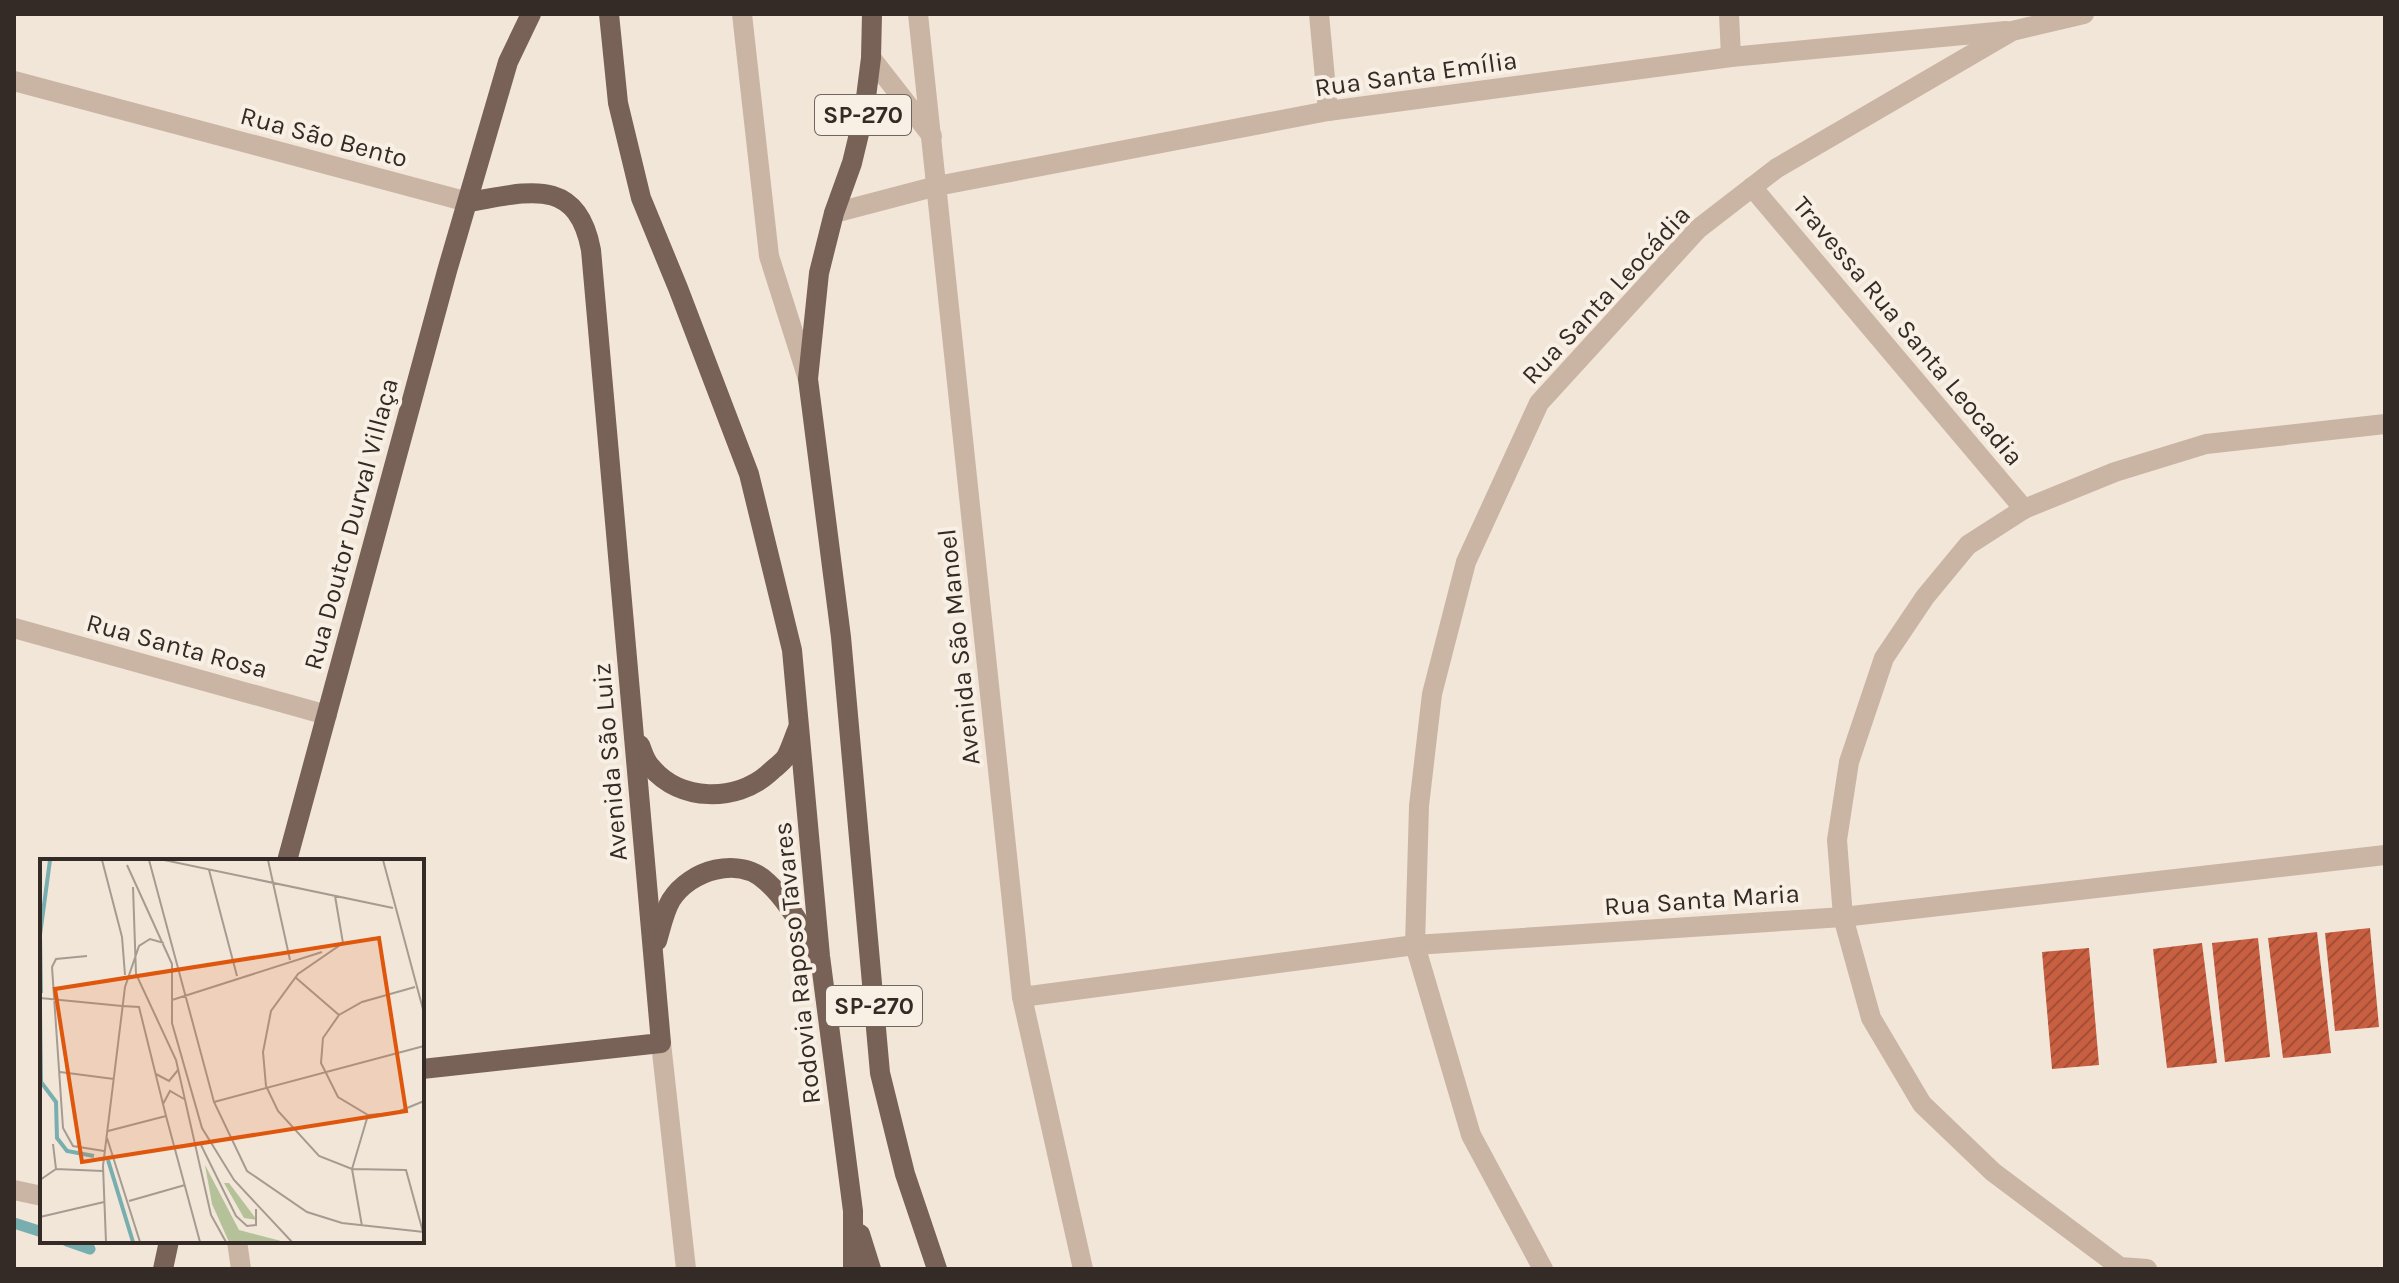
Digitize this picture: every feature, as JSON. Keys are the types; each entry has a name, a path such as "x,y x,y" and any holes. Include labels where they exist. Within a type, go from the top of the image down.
{"main road":[{"path":"508,62 516,14"},
{"path":"508,62 531,14"},
{"name":"Rodovia Raposo Tavares","path":"609,14 618,103 641,198 749,474 792,650 820,956 853,1211 853,1269"},
{"name":"SP-270","path":"872,14 871,58 864,113 819,273 808,379 841,637 880,1073 905,1174 937,1269"},
{"name":"Rua Doutor Durval Villaça","path":"288,859 508,62"},
{"name":"Rua São Bento","path":"468,202 537,192 558,197 576,210 587,228 591,250"},
{"name":"Avenida São Luiz","path":"591,250 661,1043"},
{"path":"634,730 648,765 660,778 680,788 719,795 757,784 786,758 799,724"},
{"path":"653,952 671,901 690,880 713,870 736,868 766,880 786,904 820,956"},
{"path":"424,1069 661,1043"},
{"path":"853,1211 871,1269"},
{"path":"163,1269 169,1243"}],"street":[{"name":"SP-270","path":"742,14 769,256 808,379"},
{"name":"Avenida São Manoel","path":"918,14 1022,997 1083,1269"},
{"path":"1319,14 1328,111"},
{"path":"1729,14 1731,57"},
{"name":"Rua Santa Leocádia","path":"1543,1269 1471,1135 1415,945 1419,806 1432,694 1466,562 1539,403 1698,229 1777,168 2012,31 2084,14"},
{"name":"Rua Santa Emília","path":"834,213 937,186 1328,111 1731,57 2012,31"},
{"path":"871,58 932,136"},
{"name":"Rua São Bento","path":"14,81 468,202"},
{"name":"Travessa Rua Santa Leocadia","path":"1752,187 2024,509"},
{"path":"2147,1269 2119,1268 1993,1172 1922,1104 1871,1018 1843,917 1837,840 1849,762 1884,658 1925,597 1968,545 2024,509 2115,472 2206,444 2385,424"},
{"name":"Rua Santa Rosa","path":"14,628 327,715"},
{"name":"Rua Santa Maria","path":"1022,997 1415,945 1843,917 2385,855"},
{"name":"Avenida São Luiz","path":"661,1043 686,1269"},
{"path":"14,1190 40,1196"},
{"path":"237,1243 241,1269"}],"building":[{"path":"2370,928 2379,1027 2335,1031 2325,933"},
{"path":"2317,932 2331,1053 2283,1058 2268,938"},
{"path":"2258,938 2270,1057 2225,1062 2212,943"},
{"path":"2202,943 2217,1063 2167,1068 2153,949"},
{"path":"2089,948 2099,1065 2052,1069 2042,952"}],"waterway":[{"path":"14,1223 40,1231"},
{"path":"73,1243 90,1249"}]}
